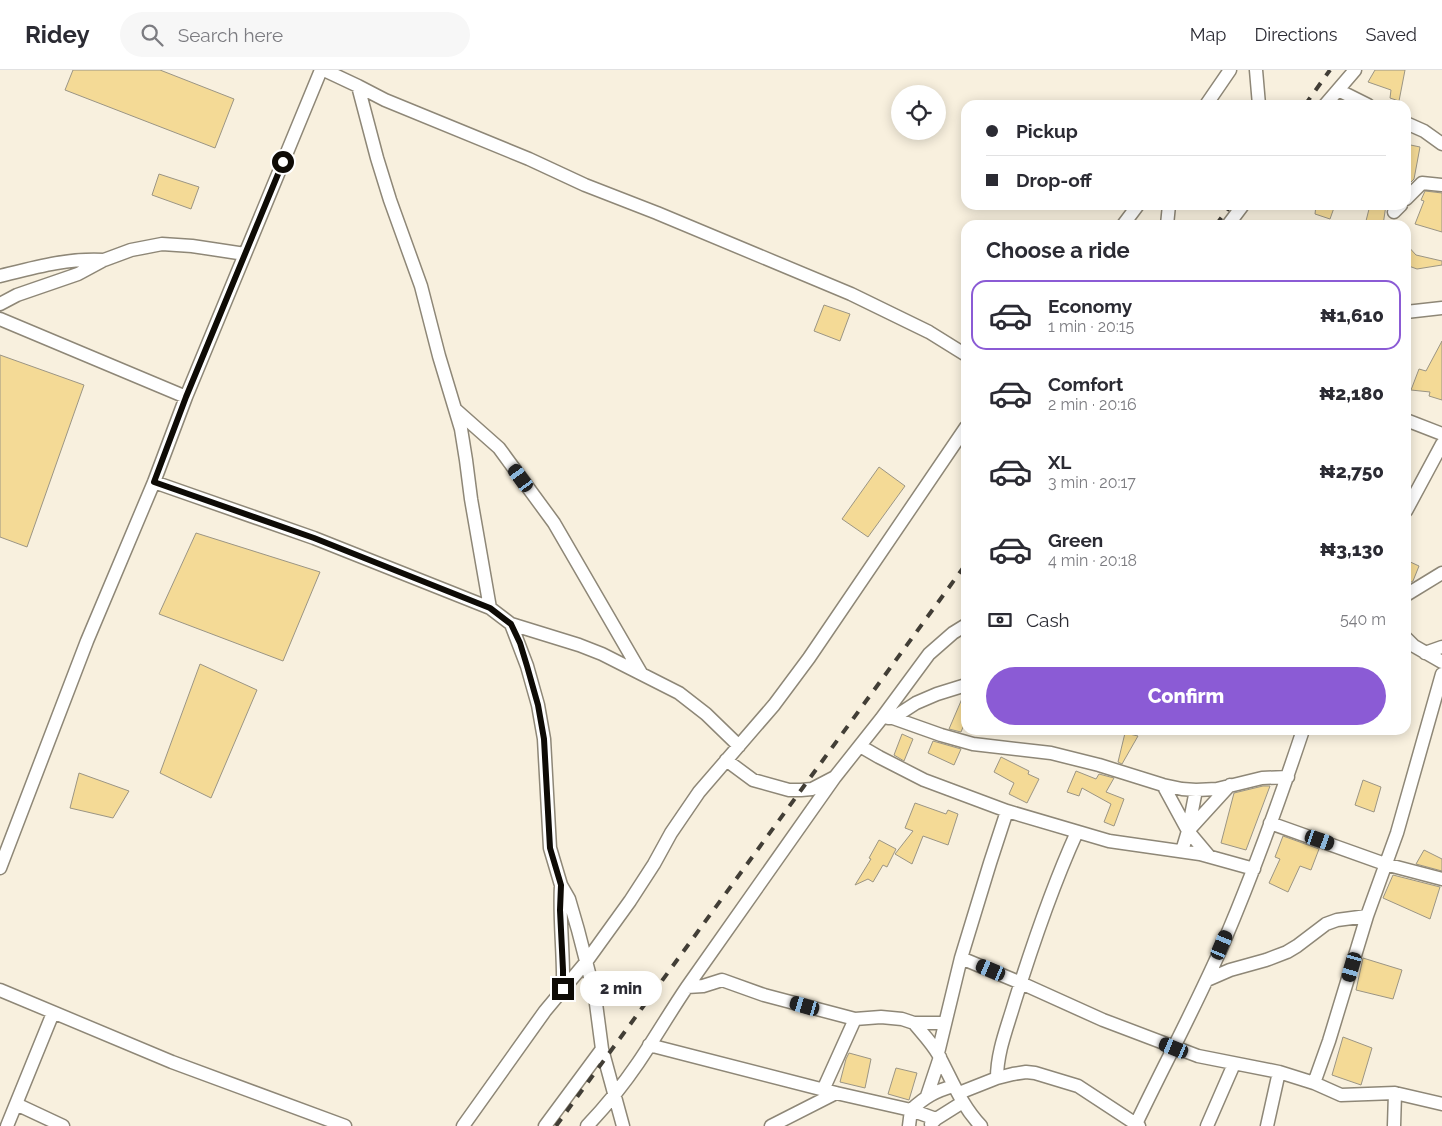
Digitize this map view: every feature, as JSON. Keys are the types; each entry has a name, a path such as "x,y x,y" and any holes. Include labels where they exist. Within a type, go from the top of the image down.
{"street":[{"path":"0,868 87,642 154,482 186,397 322,70 393,104 851,294 929,332 961,352"},
{"path":"1209,100 1230,70"},
{"path":"1256,70 1259,100"},
{"path":"1329,100 1355,70"},
{"path":"358,86 390,200 421,286 455,409 466,460 490,608"},
{"path":"1338,90 1358,100"},
{"path":"1411,125 1424,131 1442,144"},
{"path":"1411,183 1442,185"},
{"path":"1411,194 1422,183"},
{"path":"0,304 18,295 78,274 104,260 131,250 162,244 192,246 245,254"},
{"path":"0,276 70,260 104,260"},
{"path":"1411,311 1442,308"},
{"path":"0,318 186,397"},
{"path":"455,409 499,448 554,523 641,673"},
{"path":"1411,422 1442,434"},
{"path":"463,1126 545,1011 586,962 630,901 671,833 699,792 774,705 808,658 961,434"},
{"path":"1411,502 1442,444"},
{"path":"154,482 314,538 490,608 511,624 595,651 679,693 706,714 739,746"},
{"path":"1411,592 1442,573"},
{"path":"511,624 520,643 527,666 538,705 544,739 550,848 561,885 569,899 595,996 602,1049 622,1126"},
{"path":"587,1126 615,1095 638,1064 686,988 835,777 860,746 887,718 929,654 961,631"},
{"path":"1413,645 1442,648"},
{"path":"1413,645 1442,662"},
{"path":"1314,1083 1329,1041 1366,916 1397,833 1442,674"},
{"path":"887,718 937,694 961,687"},
{"path":"887,718 973,744 1051,753 1182,789 1217,789 1262,778 1288,777"},
{"path":"649,1045 823,1090 911,1110 933,1123 959,1094 997,1078 1026,1072 1036,1073 1078,1086 1137,1126 1207,980 1254,869 1301,735"},
{"path":"860,746 924,780 1008,811 1109,842 1209,856 1254,869"},
{"path":"726,760 753,780 789,790 812,789 835,777"},
{"path":"1162,785 1188,831 1209,856"},
{"path":"1188,831 1230,785"},
{"path":"1182,851 1196,790"},
{"path":"927,1096 939,1055 945,1023 962,958 990,863 1008,811"},
{"path":"1270,823 1385,864 1442,879"},
{"path":"997,1078 1001,1048 1020,982 1077,832"},
{"path":"561,885 563,989"},
{"path":"1207,980 1230,970 1287,952 1326,924 1337,920 1366,916"},
{"path":"962,958 1104,1020 1198,1056 1279,1072 1314,1083 1341,1095 1395,1093 1442,1104"},
{"path":"686,988 703,986 722,980 764,995 855,1019 881,1016 914,1023 945,1023"},
{"path":"0,990 172,1062 345,1126"},
{"path":"7,1126 53,1013"},
{"path":"823,1090 855,1019"},
{"path":"914,1023 939,1055 969,1113 981,1126"},
{"path":"545,1126 602,1049"},
{"path":"1207,1126 1234,1064"},
{"path":"1267,1126 1279,1072"},
{"path":"908,1126 911,1110 927,1096 940,1090 959,1094"},
{"path":"771,1126 836,1093"},
{"path":"1394,1126 1395,1093"},
{"path":"16,1104 64,1126"}],"building":[{"path":"73,70 160,70 234,99 215,148 65,90"},
{"path":"1375,70 1405,70 1399,100 1390,98 1391,90 1368,82"},
{"path":"1411,145 1420,147 1414,179 1411,182"},
{"path":"159,174 199,187 191,209 152,195"},
{"path":"1425,191 1442,193 1442,232 1415,224 1424,201 1421,200"},
{"path":"1315,210 1333,210 1330,219 1315,214"},
{"path":"1369,210 1385,210 1384,220 1366,220"},
{"path":"1411,250 1416,255 1442,261 1442,265 1417,269 1411,267"},
{"path":"824,305 850,314 840,341 814,331"},
{"path":"1442,341 1442,400 1429,396 1430,392 1411,390 1419,369 1426,371"},
{"path":"0,355 84,385 27,547 0,537"},
{"path":"879,467 905,486 868,537 842,519"},
{"path":"196,533 320,572 283,661 159,614"},
{"path":"1411,562 1419,566 1411,582"},
{"path":"200,664 257,690 211,798 160,773"},
{"path":"961,701 961,732 949,729"},
{"path":"902,734 913,739 904,761 894,755"},
{"path":"1125,735 1138,736 1122,764 1118,762"},
{"path":"933,741 961,749 954,765 928,753"},
{"path":"1001,757 1029,771 1028,774 1039,779 1027,803 1009,794 1014,783 994,772"},
{"path":"1076,771 1096,779 1099,774 1114,778 1106,792 1124,799 1114,826 1104,822 1111,804 1082,788 1079,796 1067,792"},
{"path":"79,773 129,791 113,818 70,808"},
{"path":"1363,780 1381,787 1374,812 1355,805"},
{"path":"1270,786 1246,850 1221,843 1234,793"},
{"path":"915,803 946,814 948,810 958,814 948,845 923,836 912,864 895,854 913,831 905,828"},
{"path":"1283,836 1319,849 1311,870 1300,866 1288,892 1269,883 1280,859 1275,857"},
{"path":"879,840 896,849 887,867 883,865 873,882 868,879 855,885 871,859 869,858"},
{"path":"1424,850 1442,859 1442,871 1416,864"},
{"path":"1393,875 1440,887 1430,919 1383,898"},
{"path":"1363,958 1402,970 1393,999 1356,990"},
{"path":"1343,1037 1372,1048 1361,1085 1332,1075"},
{"path":"849,1053 871,1059 865,1088 840,1082"},
{"path":"896,1068 917,1073 909,1100 888,1094"}],"railway":[{"path":"1309,100 1330,70"},
{"path":"1220,220 1227,210"},
{"path":"556,1126 961,571"}],"route":[{"path":"283,162 186,397 154,482 314,538 490,608 511,624 520,643 527,666 538,705 544,739 550,848 561,885 563,989"}]}
